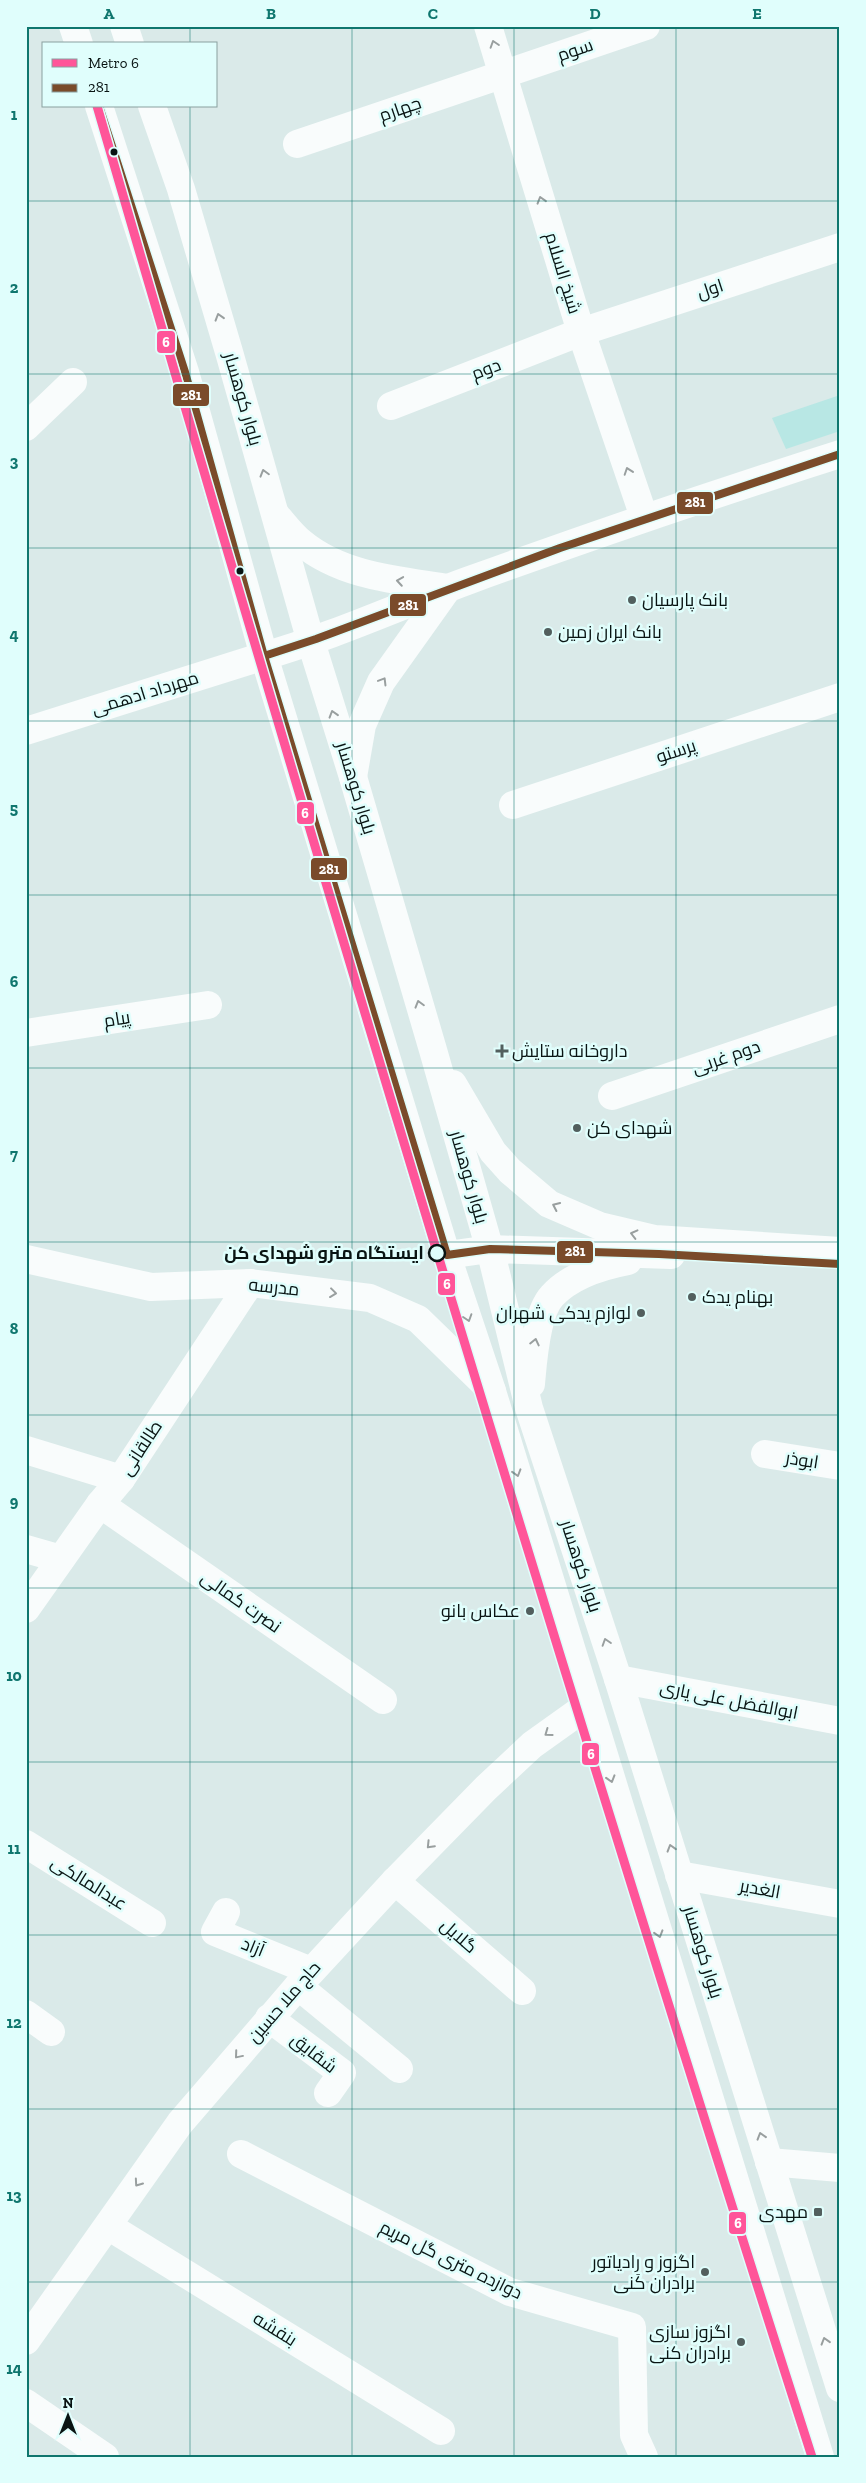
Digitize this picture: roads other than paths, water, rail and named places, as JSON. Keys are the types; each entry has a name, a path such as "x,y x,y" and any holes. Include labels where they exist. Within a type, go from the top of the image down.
{"street":[{"path":"73,26 77,42"},
{"path":"124,26 129,42"},
{"name":"شیخ السلام","path":"488,26 581,332 644,517"},
{"name":"سوم","path":"503,75 646,26"},
{"name":"چهارم","path":"297,144 503,75"},
{"name":"بلوار کوهسار","path":"100,108 185,372 264,656 447,1255 492,1391 820,2457"},
{"name":"بلوار کوهسار","path":"153,108 186,208 276,515 311,642 353,777 433,1050 490,1249 529,1408 618,1679 840,2388"},
{"name":"اول","path":"581,332 840,247"},
{"name":"دوم","path":"391,406 581,332"},
{"path":"26,427 73,382"},
{"name":"مهرداد ادهمى","path":"26,731 311,642 448,588 644,517 840,454"},
{"path":"276,515 301,543 338,566 389,579 448,588 381,682 362,725 353,777"},
{"name":"پرستو","path":"513,805 840,697"},
{"name":"پیام","path":"26,1033 208,1005"},
{"name":"دوم غربی","path":"612,1096 840,1019"},
{"path":"433,1050 493,1152 510,1171 549,1204 600,1226 655,1239 840,1251"},
{"path":"447,1255 490,1249 659,1254 840,1264"},
{"path":"529,1408 533,1349 551,1296 571,1281 605,1266 659,1254"},
{"name":"مدرسه","path":"26,1258 150,1287 250,1282 370,1298 418,1319 492,1391"},
{"name":"طالقانی","path":"26,1609 100,1504 121,1479 250,1282"},
{"path":"26,1450 121,1479"},
{"name":"ابوذر","path":"765,1454 840,1466"},
{"name":"نصرت کمالی","path":"100,1504 383,1700"},
{"path":"26,1549 61,1559"},
{"name":"ابوالفضل علی یاری","path":"618,1679 840,1720"},
{"name":"حاج ملا حسین","path":"26,2341 180,2123 304,1978 395,1880 486,1788 532,1745 588,1705"},
{"name":"عبدالمالکی","path":"26,1844 152,1923"},
{"name":"الغدیر","path":"679,1875 840,1904"},
{"name":"گلایل","path":"395,1880 522,1991"},
{"name":"آزاد","path":"226,1912 215,1932 304,1978"},
{"path":"304,1978 398,2068"},
{"path":"26,2014 52,2032"},
{"name":"شقایق","path":"269,2018 342,2073 328,2093"},
{"name":"دوازده متری گل مریم","path":"241,2154 510,2292 632,2327 634,2435 644,2457"},
{"path":"769,2162 840,2168"},
{"name":"بنفشه","path":"108,2226 441,2431"},
{"path":"26,2403 104,2457"}],"metro line":[{"name":"6","path":"98,108 270,696 536,1578 812,2457"}],"place":[{"name":"بانک پارسیان","path":"632,600"},
{"name":"بانک ایران زمین","path":"548,632"},
{"name":"داروخانه ستایش","path":"502,1051"},
{"name":"شهدای کن","path":"577,1128"},
{"name":"ایستگاه مترو شهدای کن","path":"437,1253"},
{"name":"بهنام یدک","path":"692,1297"},
{"name":"لوازم یدکی شهران","path":"641,1313"},
{"name":"عکاس بانو","path":"530,1611"},
{"name":"مهدی","path":"818,2212"},
{"name":"اگزوز و رادیاتور برادران کَنی","path":"705,2272"},
{"name":"اگزوز سازی برادران کنی","path":"741,2342"}]}
